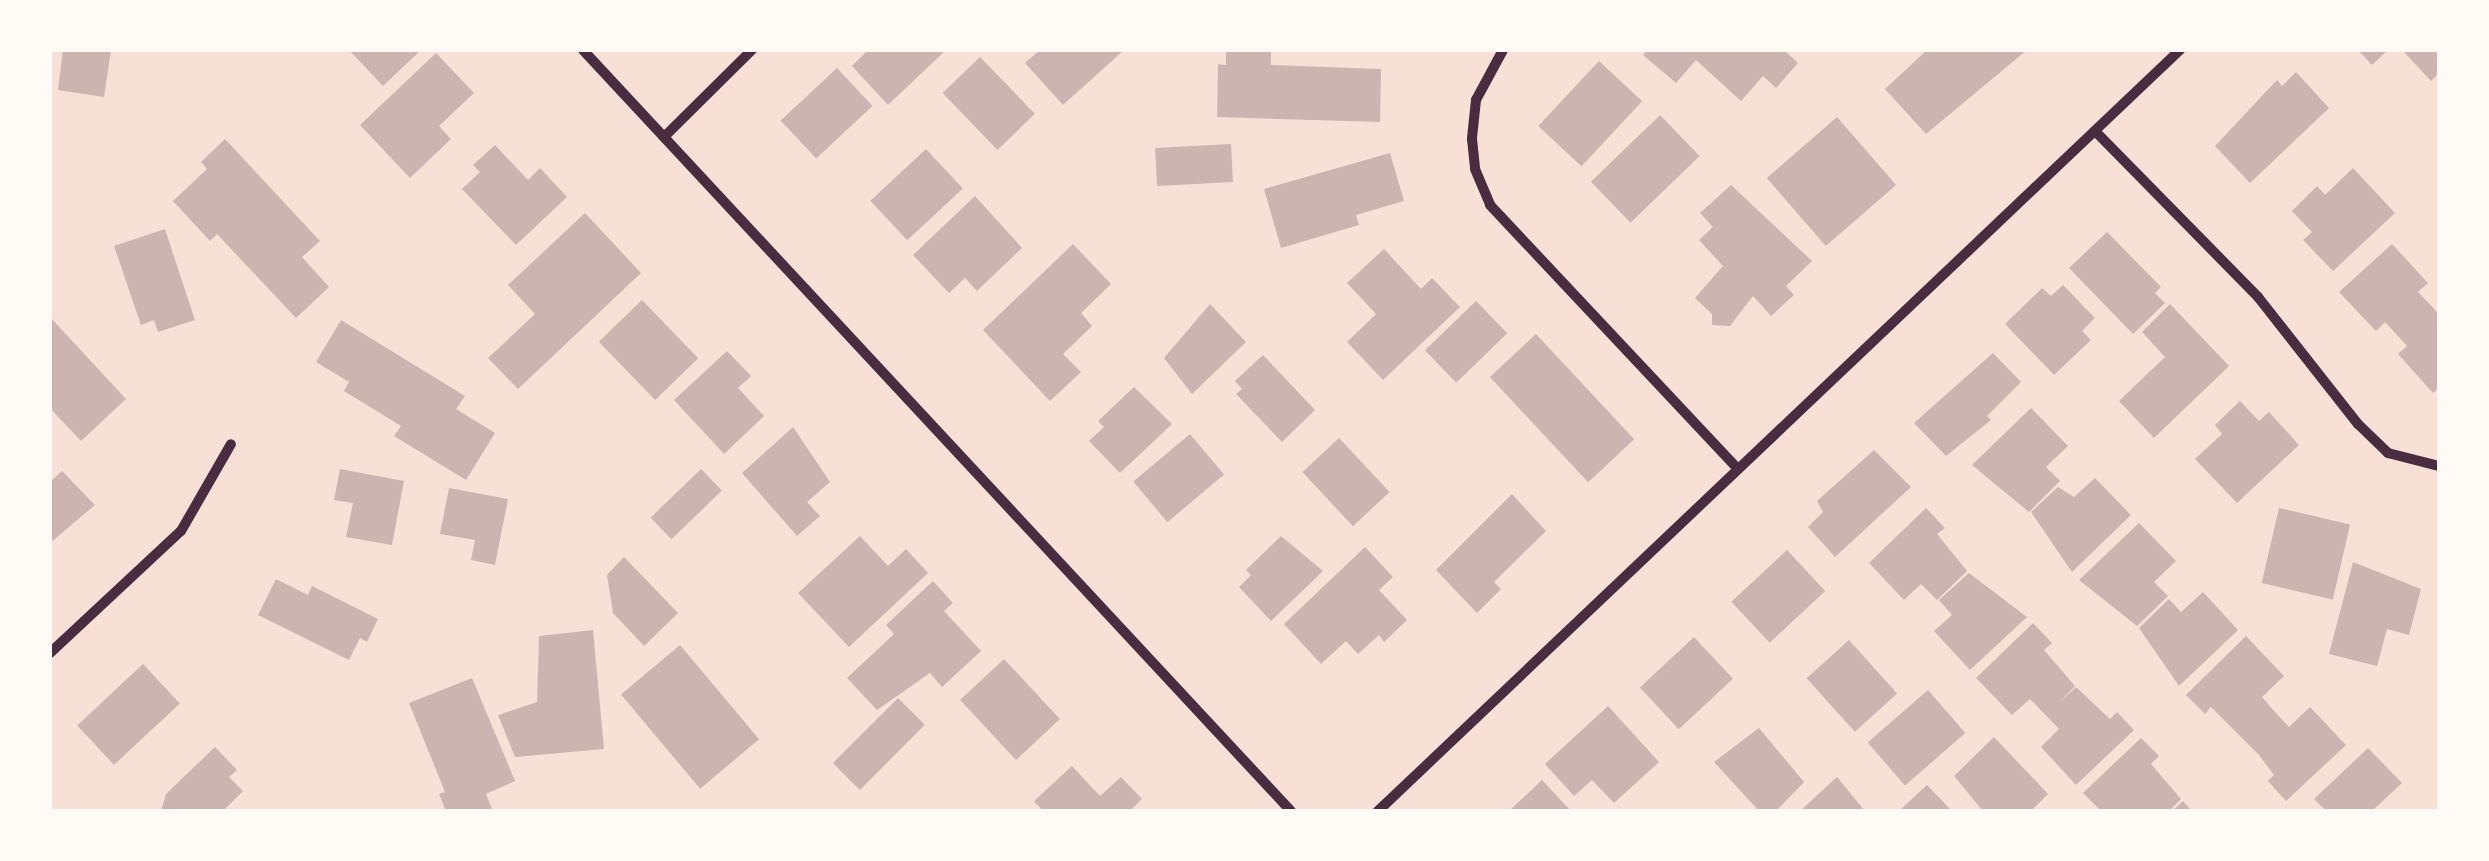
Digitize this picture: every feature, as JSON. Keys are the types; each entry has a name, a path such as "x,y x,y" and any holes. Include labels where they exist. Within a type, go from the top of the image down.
{"street":[{"path":"583,50 1291,811"},
{"path":"664,137 752,50"},
{"path":"1503,50 1476,100 1472,139 1474,169 1490,205 1737,468"},
{"path":"1378,811 2180,50"},
{"path":"2095,131 2258,297 2358,424 2388,453 2439,466"},
{"path":"50,653 181,531 231,444"}],"building":[{"path":"63,50 111,50 104,97 58,90"},
{"path":"349,50 421,50 383,86"},
{"path":"868,50 946,50 888,105 852,66"},
{"path":"1040,50 1124,50 1063,105 1025,63"},
{"path":"1226,50 1271,50 1271,65 1381,69 1380,122 1217,117 1218,64 1226,65"},
{"path":"1647,50 1784,50 1798,63 1776,88 1763,76 1741,101 1696,60 1676,83 1643,55"},
{"path":"1927,50 2027,50 1926,134 1885,89"},
{"path":"2358,50 2388,50 2372,65"},
{"path":"2402,50 2439,50 2439,73 2431,81"},
{"path":"436,53 474,93 439,126 451,139 410,178 360,125"},
{"path":"980,57 1035,114 997,150 943,93"},
{"path":"1599,61 1642,101 1581,166 1538,126"},
{"path":"837,68 872,106 816,159 781,121"},
{"path":"2296,72 2329,108 2250,183 2215,146 2277,80 2282,86"},
{"path":"1660,115 1700,156 1631,223 1591,182"},
{"path":"1837,117 1896,185 1826,246 1767,178"},
{"path":"225,139 320,241 302,257 329,287 296,318 217,234 210,241 173,201 207,169 201,162"},
{"path":"1231,144 1233,182 1157,186 1155,148"},
{"path":"495,145 528,180 540,168 567,197 516,245 462,189 480,172 473,165"},
{"path":"926,149 963,188 907,240 870,201"},
{"path":"1390,153 1404,201 1356,215 1359,225 1281,248 1264,189"},
{"path":"2353,168 2395,213 2333,271 2303,240 2312,232 2292,211 2317,186 2325,195"},
{"path":"1731,185 1812,261 1786,286 1794,295 1771,316 1753,296 1730,326 1712,325 1712,314 1695,298 1723,266 1699,240 1713,227 1700,213"},
{"path":"975,196 1022,248 977,291 965,278 949,293 913,255"},
{"path":"585,213 641,273 518,389 488,358 535,314 508,285"},
{"path":"165,229 195,320 158,332 154,320 141,325 114,246"},
{"path":"2107,232 2161,287 2155,293 2165,303 2133,334 2069,268"},
{"path":"1073,244 1111,284 1081,313 1092,326 1063,354 1081,372 1050,401 983,330"},
{"path":"2392,244 2428,283 2418,292 2439,314 2439,388 2433,393 2398,354 2407,346 2385,322 2376,331 2339,292"},
{"path":"1384,249 1421,289 1432,278 1460,307 1383,380 1347,342 1376,314 1347,283"},
{"path":"2063,285 2095,318 2082,331 2091,340 2054,375 2005,324 2042,288 2051,296"},
{"path":"642,300 698,358 655,400 599,342"},
{"path":"1476,301 1507,333 1456,383 1425,350"},
{"path":"1210,304 1246,342 1192,394 1164,358"},
{"path":"2170,304 2229,366 2154,438 2119,401 2165,357 2142,332"},
{"path":"50,317 126,399 81,441 50,408"},
{"path":"341,320 465,396 456,409 495,433 466,480 394,436 401,426 344,391 349,382 316,362"},
{"path":"1536,334 1634,439 1588,482 1490,377"},
{"path":"727,351 751,376 738,388 764,416 724,454 674,400"},
{"path":"1993,353 2021,382 1987,416 1991,420 1946,456 1914,423"},
{"path":"1263,355 1315,410 1282,442 1236,394 1242,389 1235,381"},
{"path":"1134,387 1172,424 1120,473 1089,441 1104,427 1098,421"},
{"path":"2240,401 2259,421 2269,412 2299,445 2237,503 2195,459 2222,434 2215,425"},
{"path":"2031,408 2068,446 2046,467 2060,481 2029,512 1972,465"},
{"path":"793,427 830,482 807,502 820,516 797,536 742,473"},
{"path":"1190,434 1224,475 1167,522 1133,482"},
{"path":"1339,438 1389,492 1353,526 1302,472"},
{"path":"1874,450 1911,487 1835,557 1808,527 1823,512 1817,501"},
{"path":"340,469 404,481 392,545 346,537 353,503 334,500"},
{"path":"701,469 722,491 671,539 651,518"},
{"path":"62,471 95,505 50,543 50,482"},
{"path":"2095,478 2131,515 2072,572 2031,512 2058,487 2074,497"},
{"path":"449,488 508,499 495,565 471,560 475,540 440,534"},
{"path":"1512,494 1546,531 1494,582 1501,589 1477,613 1436,570"},
{"path":"1926,508 1945,528 1937,534 1967,571 1937,600 1921,584 1904,600 1869,563"},
{"path":"2279,508 2350,524 2333,599 2262,583"},
{"path":"2139,523 2176,561 2154,582 2168,596 2137,626 2079,580"},
{"path":"860,536 888,566 906,549 928,573 849,647 798,593"},
{"path":"1281,536 1323,571 1271,621 1239,587 1251,575 1246,570"},
{"path":"1365,547 1393,577 1379,590 1407,620 1384,642 1379,635 1358,654 1346,641 1321,664 1284,624"},
{"path":"1787,550 1825,591 1770,643 1731,602"},
{"path":"624,557 678,613 644,646 613,613 607,575"},
{"path":"2353,562 2421,589 2409,635 2387,629 2377,666 2329,654"},
{"path":"1969,573 2027,617 1970,670 1934,631 1952,615 1939,600"},
{"path":"276,579 308,595 312,586 378,619 367,642 360,638 349,660 258,615"},
{"path":"933,581 953,603 944,611 981,651 942,687 930,673 877,710 847,678 894,634 886,625"},
{"path":"2203,592 2238,630 2179,686 2139,628 2169,599 2181,612"},
{"path":"2033,623 2052,643 2044,650 2075,686 2058,704 2076,687 2110,719 2117,712 2134,730 2076,785 2041,747 2059,729 2030,699 2012,715 1976,678"},
{"path":"593,630 604,749 515,757 498,715 537,702 539,636"},
{"path":"2246,636 2284,676 2262,697 2275,712 2289,727 2310,707 2346,745 2286,801 2268,781 2274,775 2259,755 2211,707 2205,714 2186,695"},
{"path":"1694,637 1733,679 1679,729 1640,687"},
{"path":"1849,640 1897,694 1855,732 1807,678"},
{"path":"680,645 759,739 700,789 621,694"},
{"path":"1004,659 1060,719 1016,760 960,700"},
{"path":"143,664 180,703 114,765 77,725"},
{"path":"472,678 515,781 486,794 493,811 446,811 439,794 445,792 409,703"},
{"path":"1928,690 1965,733 1905,786 1868,742"},
{"path":"898,698 925,725 860,790 833,763"},
{"path":"1608,706 1659,762 1614,803 1592,780 1574,796 1545,764"},
{"path":"1759,728 1804,782 1776,811 1759,811 1714,762"},
{"path":"1994,737 2048,794 2031,811 1983,811 1954,776"},
{"path":"2141,738 2159,756 2151,764 2181,799 2169,811 2101,811 2083,793"},
{"path":"215,747 237,770 229,777 243,791 223,811 161,811 166,794"},
{"path":"2368,748 2402,783 2372,811 2326,811 2314,799"},
{"path":"1072,766 1100,796 1121,777 1142,799 1130,811 1043,811 1034,801"},
{"path":"1837,777 1865,811 1800,811"},
{"path":"1542,780 1571,811 1509,811"},
{"path":"1927,785 1952,811 1899,811"},
{"path":"2183,801 2192,811 2172,811"}]}
